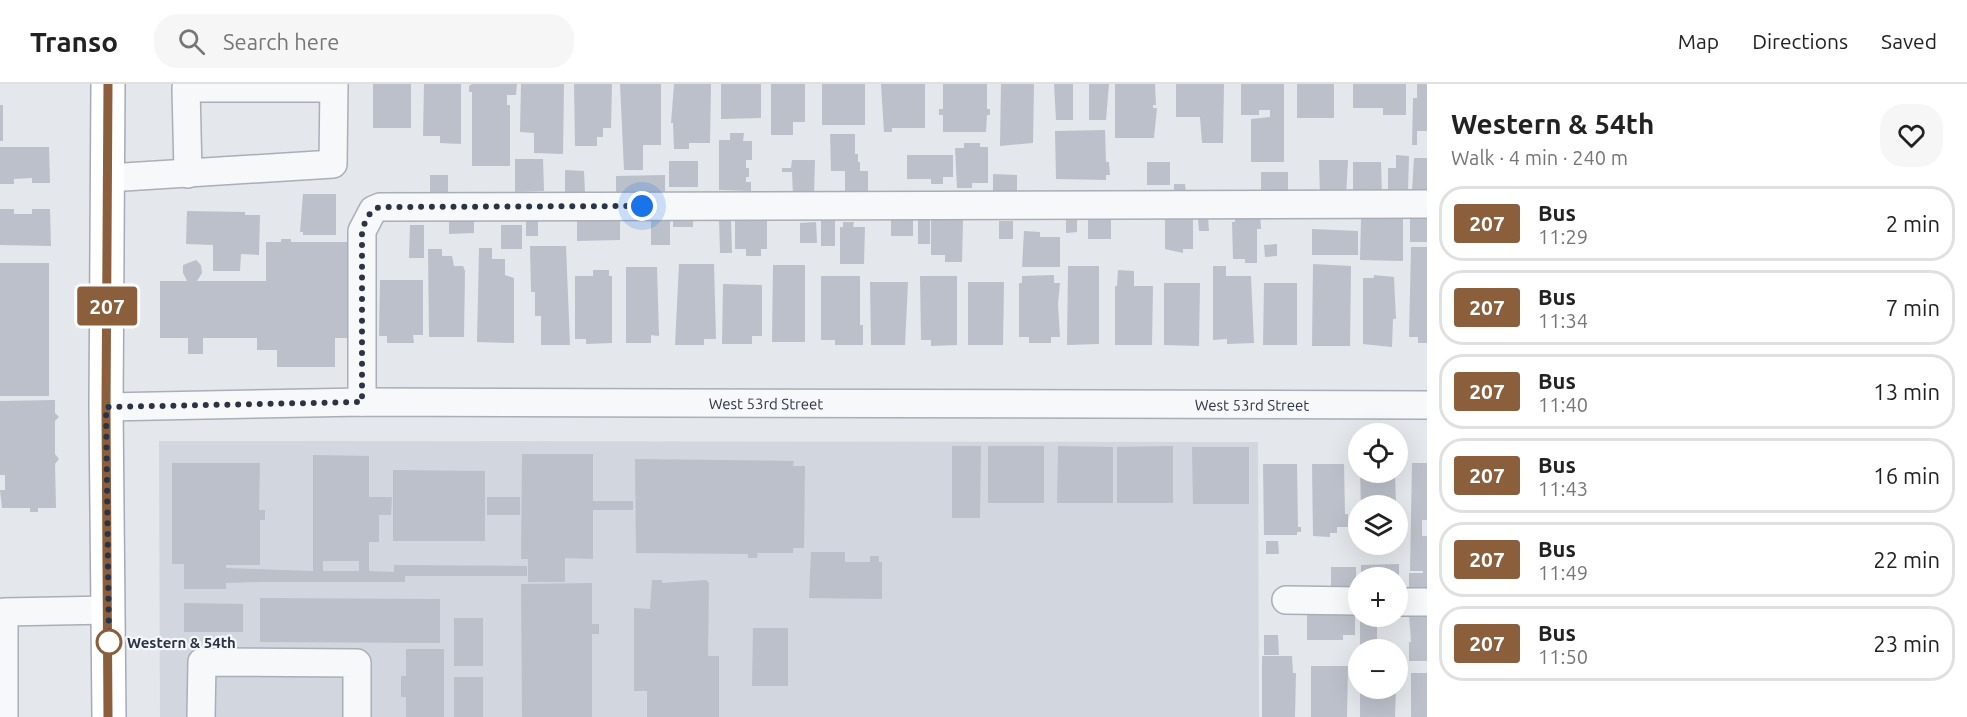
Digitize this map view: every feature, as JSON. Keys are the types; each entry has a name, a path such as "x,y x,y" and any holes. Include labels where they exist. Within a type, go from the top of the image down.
{"main road":[{"path":"108,84 106,407 109,717"}],"street":[{"path":"108,178 188,174 333,164 333,86 186,88 188,174"},
{"path":"362,402 362,231 366,219 373,210 380,207 1427,204"},
{"name":"West 53rd Street","path":"106,407 362,402 1427,405"},
{"path":"1286,600 1348,601"},
{"path":"1408,602 1427,602"},
{"path":"4,717 4,612 109,610"},
{"path":"201,717 202,662 357,663 357,717"}],"shaded area":[{"path":"159,441 1258,442 1259,717 160,717"}],"building":[{"path":"373,84 411,84 411,128 373,128"},
{"path":"424,84 461,84 461,144 440,143 440,136 423,136"},
{"path":"472,84 517,84 516,95 507,95 507,105 510,105 510,166 472,166 472,92 469,92 469,86"},
{"path":"521,84 564,84 563,154 534,153 534,133 520,132"},
{"path":"574,84 612,84 611,128 603,128 603,137 597,137 597,146 575,146"},
{"path":"620,84 661,84 661,145 643,145 643,170 624,170"},
{"path":"674,84 711,84 710,143 689,143 689,149 674,149 673,123 671,123"},
{"path":"721,84 761,84 761,118 721,119"},
{"path":"771,84 805,84 805,122 793,122 793,135 771,135"},
{"path":"822,84 865,84 865,125 822,125"},
{"path":"881,84 925,84 925,128 892,128 892,132 884,132"},
{"path":"943,84 987,84 987,109 990,109 990,115 987,115 986,132 943,132 943,115 939,115 939,109 943,109"},
{"path":"1001,84 1034,84 1033,143 1000,146"},
{"path":"1054,84 1073,84 1073,120 1056,120"},
{"path":"1089,84 1109,84 1106,120 1089,120"},
{"path":"1115,84 1155,84 1156,105 1153,105 1153,108 1157,108 1154,138 1115,138"},
{"path":"1176,84 1224,84 1223,143 1202,143 1200,117 1176,117"},
{"path":"1241,84 1284,84 1284,162 1251,162 1251,119 1270,117 1270,110 1259,110 1259,115 1241,115"},
{"path":"1297,84 1334,84 1334,118 1297,118"},
{"path":"1353,84 1406,84 1406,115 1383,115 1383,108 1353,108"},
{"path":"1417,84 1427,84 1427,131 1417,131 1417,145 1412,145 1413,98 1417,98"},
{"path":"0,105 3,105 3,141 0,141"},
{"path":"1105,130 1106,162 1109,162 1110,175 1106,175 1106,180 1056,179 1055,131"},
{"path":"730,133 744,133 743,141 752,141 752,160 746,160 749,177 746,177 746,182 751,182 751,191 719,190 719,140 730,140"},
{"path":"830,134 855,134 855,154 858,154 860,171 868,171 868,196 845,197 845,171 831,171"},
{"path":"964,143 980,143 980,147 988,147 988,183 972,183 972,188 957,188 955,148 964,148"},
{"path":"0,147 49,147 50,183 32,183 32,178 14,179 14,184 0,184"},
{"path":"907,155 953,155 953,177 943,177 943,184 931,184 931,179 907,179"},
{"path":"1396,155 1409,156 1408,190 1388,190 1388,168 1396,168"},
{"path":"1414,158 1427,158 1427,191 1412,191"},
{"path":"515,159 543,159 544,191 515,192"},
{"path":"792,160 815,160 814,196 793,196 792,172 782,172 782,168 791,168"},
{"path":"1319,160 1348,160 1346,198 1320,197"},
{"path":"669,161 698,161 698,187 669,187"},
{"path":"1147,162 1170,162 1170,185 1147,185"},
{"path":"1353,162 1381,162 1382,196 1353,196"},
{"path":"565,170 584,171 585,194 565,193"},
{"path":"1261,172 1288,172 1288,195 1261,196"},
{"path":"993,174 1017,175 1017,198 993,198"},
{"path":"430,175 448,175 448,197 430,197"},
{"path":"665,175 665,198 616,198 616,176"},
{"path":"1174,184 1185,184 1186,194 1174,195"},
{"path":"303,194 336,194 336,235 303,235 303,232 300,232"},
{"path":"0,209 14,209 14,214 32,214 32,209 50,209 51,246 0,245"},
{"path":"187,211 245,212 245,215 260,215 259,255 241,254 240,271 213,271 213,245 186,244"},
{"path":"651,212 670,213 670,245 651,245"},
{"path":"937,212 955,213 955,220 963,220 962,262 945,262 945,255 931,255 931,219 937,219"},
{"path":"1260,212 1261,229 1257,229 1257,263 1245,263 1245,259 1233,259 1232,222 1235,222 1235,214"},
{"path":"474,215 474,233 449,234 449,216"},
{"path":"673,215 693,216 693,227 673,227"},
{"path":"577,216 620,216 620,240 577,241"},
{"path":"735,216 767,216 767,249 761,249 761,256 746,256 746,249 735,249"},
{"path":"891,216 913,216 913,236 891,236"},
{"path":"1088,216 1111,217 1111,239 1088,239"},
{"path":"1165,217 1193,217 1193,249 1183,249 1183,253 1165,249"},
{"path":"719,218 731,218 732,253 720,253"},
{"path":"918,218 930,218 930,244 918,244"},
{"path":"1077,218 1077,232 1066,233 1066,219"},
{"path":"1198,218 1208,218 1209,231 1199,231"},
{"path":"821,219 835,219 835,246 821,246"},
{"path":"1361,219 1403,219 1403,261 1360,260"},
{"path":"1410,219 1427,219 1427,242 1410,242"},
{"path":"526,221 538,221 538,236 526,236"},
{"path":"999,221 1013,221 1013,239 999,239"},
{"path":"816,222 817,243 800,243 800,223"},
{"path":"843,222 854,222 853,227 865,227 864,264 840,264 840,227 843,227"},
{"path":"410,225 424,225 424,258 409,258"},
{"path":"501,225 522,225 522,249 501,249"},
{"path":"1312,229 1358,231 1358,255 1312,255"},
{"path":"1024,231 1040,232 1040,237 1060,237 1060,267 1022,267"},
{"path":"281,239 291,239 291,242 350,242 352,338 335,338 335,367 277,367 277,350 257,350 257,338 203,338 203,354 188,354 188,338 160,338 160,281 187,281 183,273 183,265 196,260 201,265 202,273 197,281 266,281 266,242 281,242"},
{"path":"1277,244 1277,256 1265,257 1264,245"},
{"path":"530,246 566,246 570,345 541,345 541,316 535,316 535,292 531,292"},
{"path":"1411,247 1427,247 1427,343 1418,343 1418,337 1409,337"},
{"path":"479,248 492,248 492,259 505,259 505,275 514,278 514,343 477,342"},
{"path":"428,249 442,249 442,256 452,256 454,266 463,266 465,271 464,337 429,337"},
{"path":"0,263 49,263 49,396 0,396"},
{"path":"679,264 714,264 716,339 704,339 704,345 675,345"},
{"path":"1313,264 1351,266 1350,346 1312,346"},
{"path":"773,265 805,265 805,342 772,342"},
{"path":"1068,266 1099,266 1099,344 1067,345"},
{"path":"1213,266 1226,266 1226,276 1251,276 1254,343 1227,344 1227,339 1213,340"},
{"path":"626,267 657,267 659,336 651,335 651,343 626,343"},
{"path":"593,270 609,270 609,276 612,276 612,343 586,344 586,339 575,339 575,276 593,276"},
{"path":"1118,270 1134,271 1134,286 1153,286 1152,345 1115,345 1115,286 1117,286"},
{"path":"1054,275 1054,283 1060,283 1058,304 1060,337 1051,337 1051,343 1029,343 1029,337 1019,337 1019,283 1022,283 1022,276"},
{"path":"1374,275 1394,277 1396,319 1393,319 1392,347 1363,344 1363,278 1374,278"},
{"path":"821,276 860,276 860,325 863,325 863,345 835,345 835,340 821,340"},
{"path":"920,276 957,276 957,345 931,346 931,340 921,340"},
{"path":"380,280 423,280 423,335 413,335 414,343 387,343 387,336 379,336"},
{"path":"870,282 908,282 905,345 871,345"},
{"path":"968,282 1004,282 1003,345 968,345"},
{"path":"1164,283 1200,283 1199,346 1164,345"},
{"path":"1264,283 1297,283 1297,345 1263,345"},
{"path":"723,284 762,285 762,336 752,336 752,344 722,344"},
{"path":"55,400 55,413 59,417 55,421 55,454 59,459 55,464 56,508 38,508 38,512 30,512 30,508 2,508 0,490 5,490 5,475 0,475 0,401"},
{"path":"952,446 981,446 980,518 952,518"},
{"path":"988,446 1044,446 1044,503 988,503"},
{"path":"1058,446 1113,447 1113,503 1057,503"},
{"path":"1173,446 1173,503 1117,503 1117,447"},
{"path":"1192,447 1249,447 1249,504 1193,504"},
{"path":"522,454 593,454 593,501 633,501 633,510 593,510 593,559 565,558 565,582 528,582 528,559 521,559"},
{"path":"313,455 369,456 369,497 392,497 391,515 379,515 379,542 369,542 369,571 394,572 394,565 527,566 527,576 405,576 405,582 226,583 226,589 184,589 184,564 172,564 172,463 260,463 259,510 265,510 265,520 260,520 260,565 226,565 226,568 313,571","holes":["323,561 359,561 359,571 323,571"]},
{"path":"635,459 794,461 793,466 805,466 804,548 793,548 793,553 758,553 757,558 748,558 748,554 636,553"},
{"path":"1412,463 1427,463 1427,520 1422,520 1422,536 1427,536 1427,592 1409,589 1409,573 1423,573 1423,571 1410,571"},
{"path":"1263,464 1297,464 1298,527 1301,527 1301,532 1297,532 1297,535 1264,535"},
{"path":"1312,464 1344,464 1345,514 1348,514 1348,527 1337,527 1337,533 1330,533 1330,537 1313,536"},
{"path":"393,470 485,471 485,541 393,541"},
{"path":"1360,483 1395,483 1396,495 1361,495"},
{"path":"487,497 520,497 520,515 487,515"},
{"path":"1266,541 1278,541 1279,554 1266,554"},
{"path":"811,552 845,552 845,562 870,562 870,556 879,556 879,562 882,562 882,599 809,598"},
{"path":"1399,564 1399,567 1361,567 1361,565"},
{"path":"1331,567 1348,567 1348,592 1331,593"},
{"path":"652,580 662,580 662,583 706,580 709,583 708,656 719,656 719,717 647,717 647,691 634,691 634,608 650,609"},
{"path":"592,583 592,624 599,624 599,634 592,634 592,717 522,717 521,584"},
{"path":"260,598 440,599 440,643 260,642"},
{"path":"184,603 243,604 243,632 184,632"},
{"path":"1307,614 1348,614 1348,627 1355,627 1355,635 1343,635 1343,640 1307,640"},
{"path":"1409,614 1427,614 1427,661 1409,661 1409,642 1411,642"},
{"path":"454,618 483,618 483,666 454,666"},
{"path":"1360,627 1377,627 1377,639 1360,639"},
{"path":"753,628 788,628 788,686 752,686"},
{"path":"1264,635 1278,635 1279,655 1264,655"},
{"path":"406,649 444,649 444,717 406,717 406,697 401,697 401,676 406,676"},
{"path":"1262,656 1292,656 1293,673 1296,673 1295,717 1262,717"},
{"path":"1311,666 1348,666 1347,717 1311,717"},
{"path":"1411,673 1427,673 1427,717 1411,717"},
{"path":"454,677 483,677 483,717 454,717"},
{"path":"1360,699 1396,699 1395,717 1360,717"}],"bus line":[{"name":"207","path":"108,84 106,407 109,568 108,717"}],"place":[{"name":"Western & 54th","path":"109,642"}],"route":[{"path":"109,642 106,407 362,402 362,231 366,219 373,210 380,207 642,206"}]}
